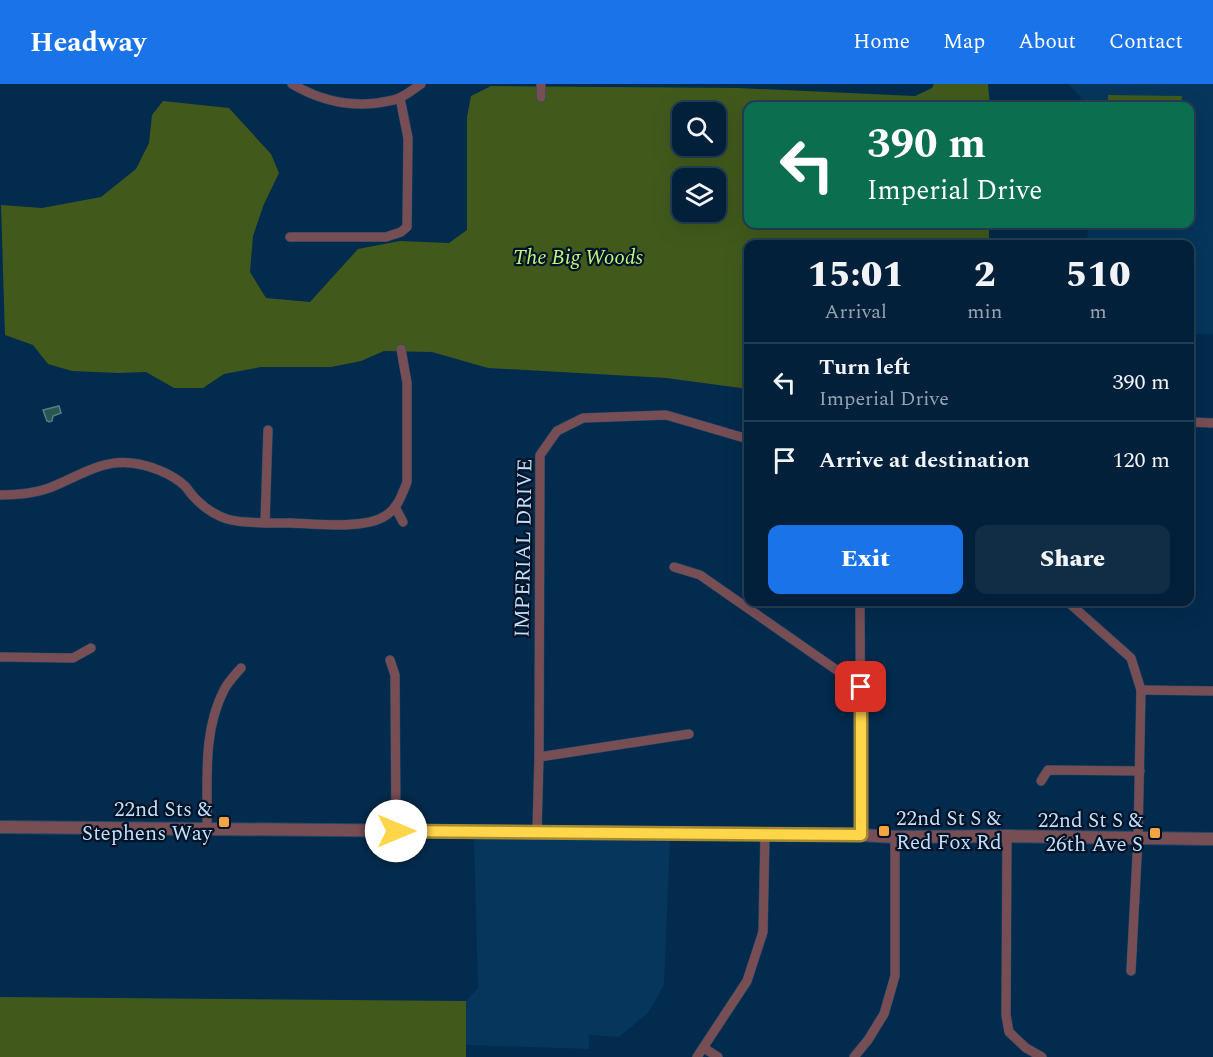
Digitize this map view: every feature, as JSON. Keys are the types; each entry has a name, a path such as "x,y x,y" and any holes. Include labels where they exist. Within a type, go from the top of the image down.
{"street":[{"path":"292,84 320,98 344,104 370,104 400,98 421,84"},
{"path":"541,84 541,97"},
{"path":"290,237 386,237 401,232 408,226 408,138 400,98"},
{"path":"0,495 32,493 50,488 107,464 132,463 164,472 184,485 205,507 227,519 265,523 362,524 378,520 388,515 395,507 407,482 407,383 401,349"},
{"name":"IMPERIAL DRIVE","path":"537,832 540,454 557,430 583,418 666,415 744,438"},
{"path":"1194,422 1213,423"},
{"path":"265,523 268,430"},
{"path":"395,507 403,522"},
{"path":"674,567 700,575 744,606"},
{"path":"745,606 861,687"},
{"path":"860,606 861,835"},
{"path":"1072,606 1131,658 1141,690 1138,838 1131,971"},
{"path":"0,657 73,658 91,648"},
{"path":"390,660 395,675 396,831"},
{"path":"207,829 208,741 214,715 224,689 241,668"},
{"path":"1141,690 1213,691"},
{"path":"539,757 689,734"},
{"path":"1041,781 1048,770 1140,771"},
{"path":"0,827 895,837 1213,838"},
{"path":"697,1057 747,981 763,932 765,834"},
{"path":"1007,836 1006,1015 1009,1032 1042,1057"},
{"path":"854,1057 884,1014 895,976 895,837"},
{"path":"704,1048 718,1057"}],"shaded area":[{"path":"1068,84 1213,84 1213,334 1194,334 1194,240 1088,240 1087,228 1194,228 1194,102 1082,102 1082,98"},
{"path":"59,406 61,413 53,416 52,421 47,421 43,410"},
{"path":"474,839 670,839 664,985 648,1013 619,1037 589,1035 589,1049 466,1045 466,1001 478,988"}],"green space":[{"name":"The Big Woods","path":"934,84 988,84 990,102 744,102 744,228 989,228 989,240 744,240 744,388 666,378 488,368 432,352 384,351 361,361 331,367 261,367 224,374 203,388 174,388 146,372 72,371 48,364 33,345 5,335 1,205 42,208 101,197 136,169 149,143 152,115 163,101 229,108 271,154 279,173 264,204 253,236 250,272 266,298 310,302 358,249 400,241 449,243 467,230 467,117 471,96 491,86 737,88 915,96 932,88"},
{"path":"1108,95 1182,96 1181,102 1108,102"},
{"path":"0,997 466,1001 466,1057 0,1057"}],"place":[{"name":"22nd Sts & Stephens Way","path":"224,822"},
{"name":"22nd St S & Red Fox Rd","path":"884,831"},
{"name":"22nd St S & 26th Ave S","path":"1155,833"}],"route":[{"path":"396,831 861,835 861,687"}]}
